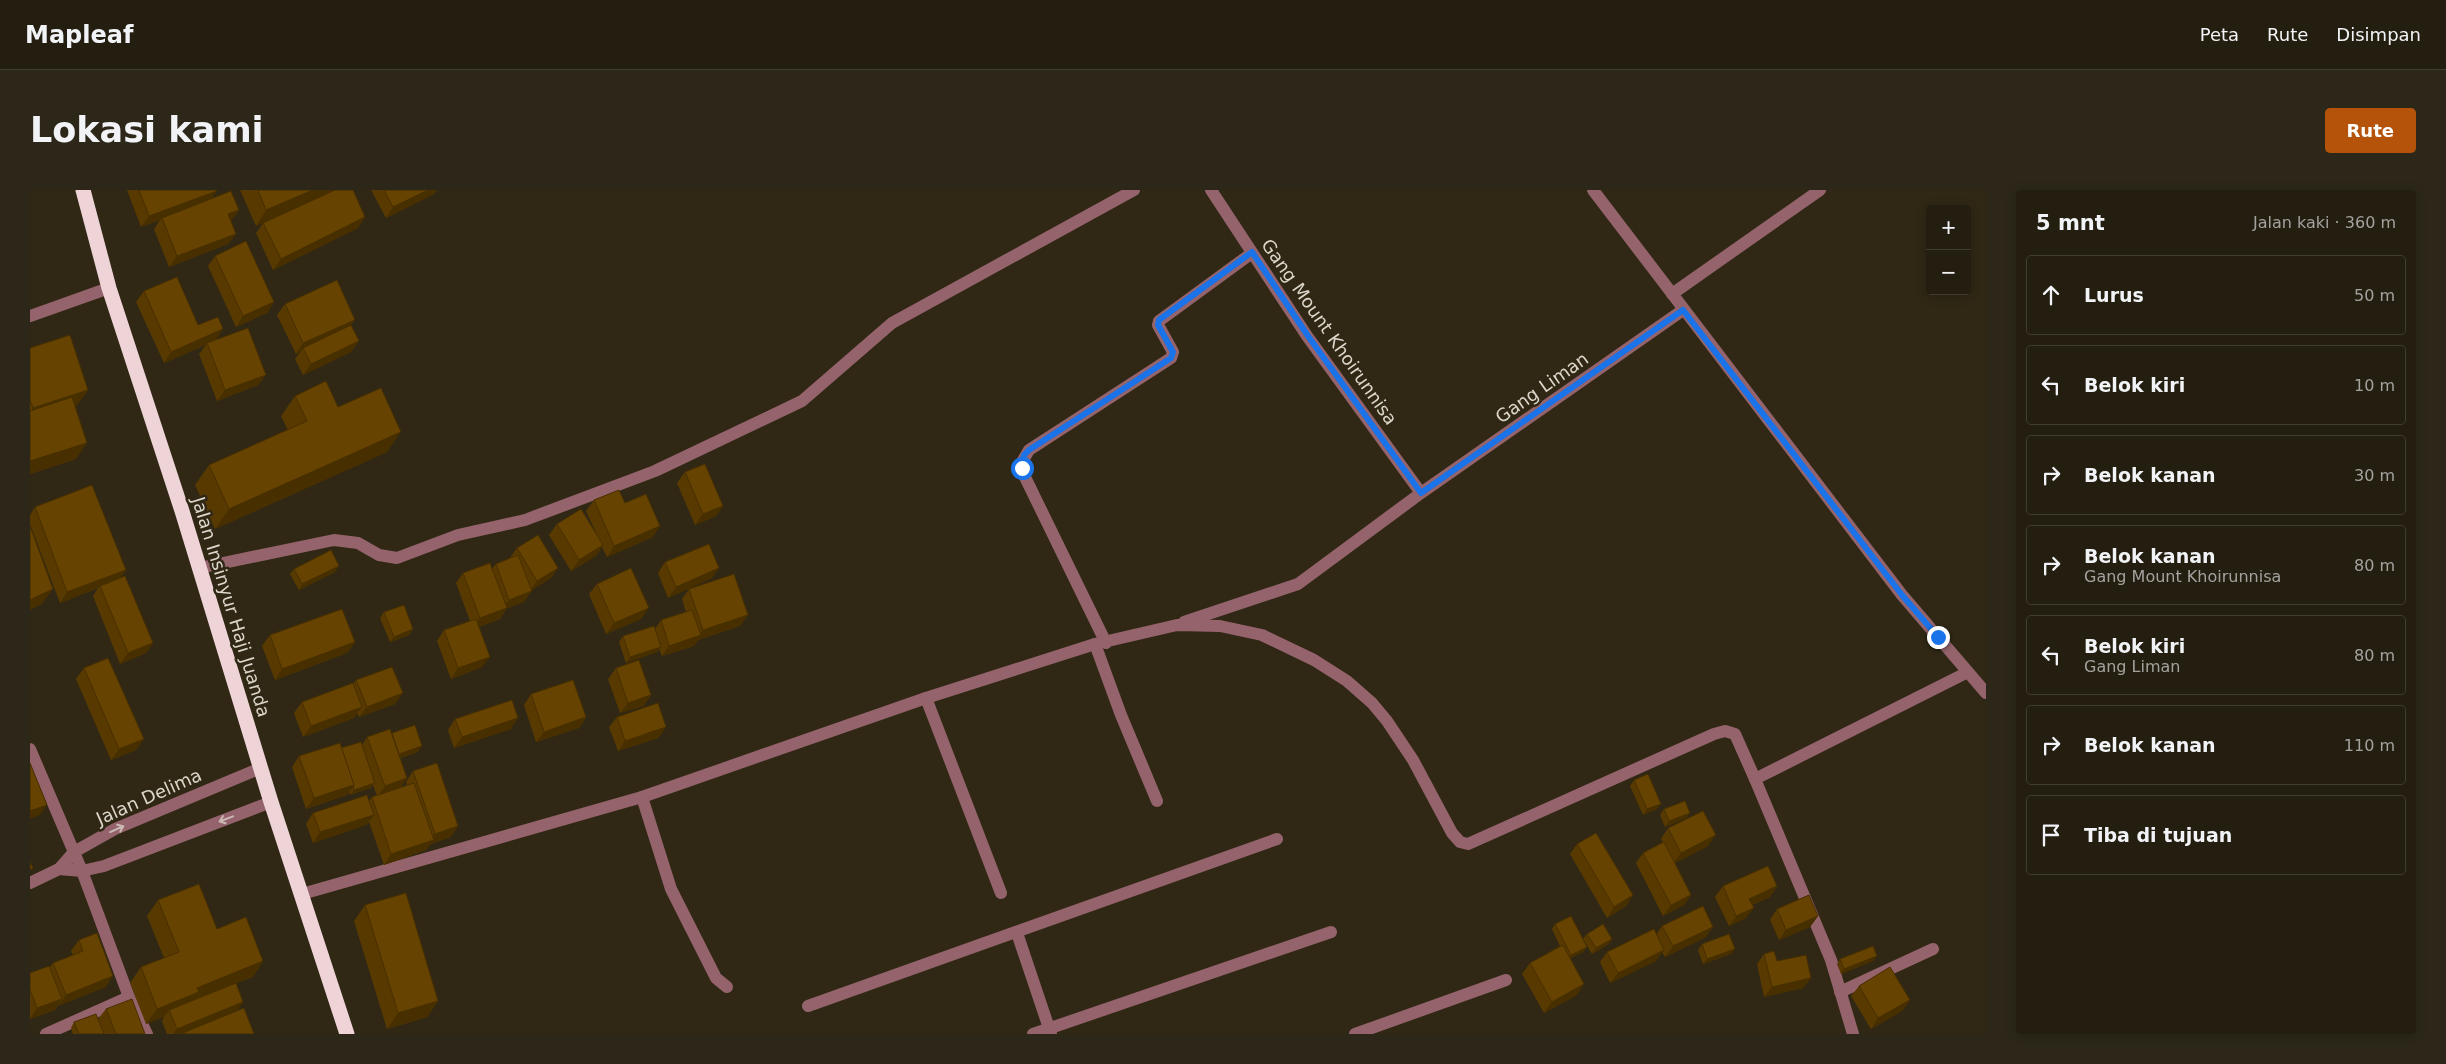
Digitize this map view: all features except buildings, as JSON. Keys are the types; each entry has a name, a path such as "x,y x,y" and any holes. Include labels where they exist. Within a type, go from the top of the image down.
{"highway":[{"name":"Jalan Insinyur Haji Juanda","path":"84,190 108,288 199,568 271,802 347,1034"}],"street":[{"path":"199,568 334,540 358,542 379,555 397,558 458,535 526,520 655,471 802,401 892,323 1134,190"},
{"name":"Gang Mount Khoirunnisa","path":"1211,190 1308,336 1421,493"},
{"path":"1593,190 1902,595 1986,693"},
{"path":"1672,294 1811,192"},
{"path":"1157,801 1121,715 1101,644 1023,473 1022,462 1029,450 1171,358 1173,352 1158,325 1159,320 1252,252"},
{"path":"30,316 108,288"},
{"name":"Gang Liman","path":"1177,625 1298,584 1421,493 1683,310"},
{"path":"302,894 642,797 926,698 1101,644 1177,625 1220,626 1262,635 1314,660 1347,680 1372,703 1387,721 1413,760 1452,833 1460,842 1468,844 1714,734 1725,731 1735,734 1830,960 1853,1034"},
{"path":"1755,779 1968,672"},
{"path":"926,698 1001,892"},
{"path":"30,749 82,871 129,997 147,1034"},
{"name":"Jalan Delima","path":"30,883 59,869 74,852 115,829 261,768"},
{"path":"642,797 671,889 716,978 727,987"},
{"path":"59,869 82,871 138,855 271,802"},
{"path":"808,1006 1277,839"},
{"path":"1033,1034 1050,1031 1332,932"},
{"path":"1017,933 1050,1031"},
{"path":"1840,992 1933,949"},
{"path":"1355,1034 1372,1031 1506,980"},
{"path":"46,1034 129,997"}],"route":[{"path":"1022,468 1024,455 1029,450 1171,358 1174,354 1158,325 1159,320 1252,252 1308,336 1421,493 1683,310 1902,595 1938,637"}]}
